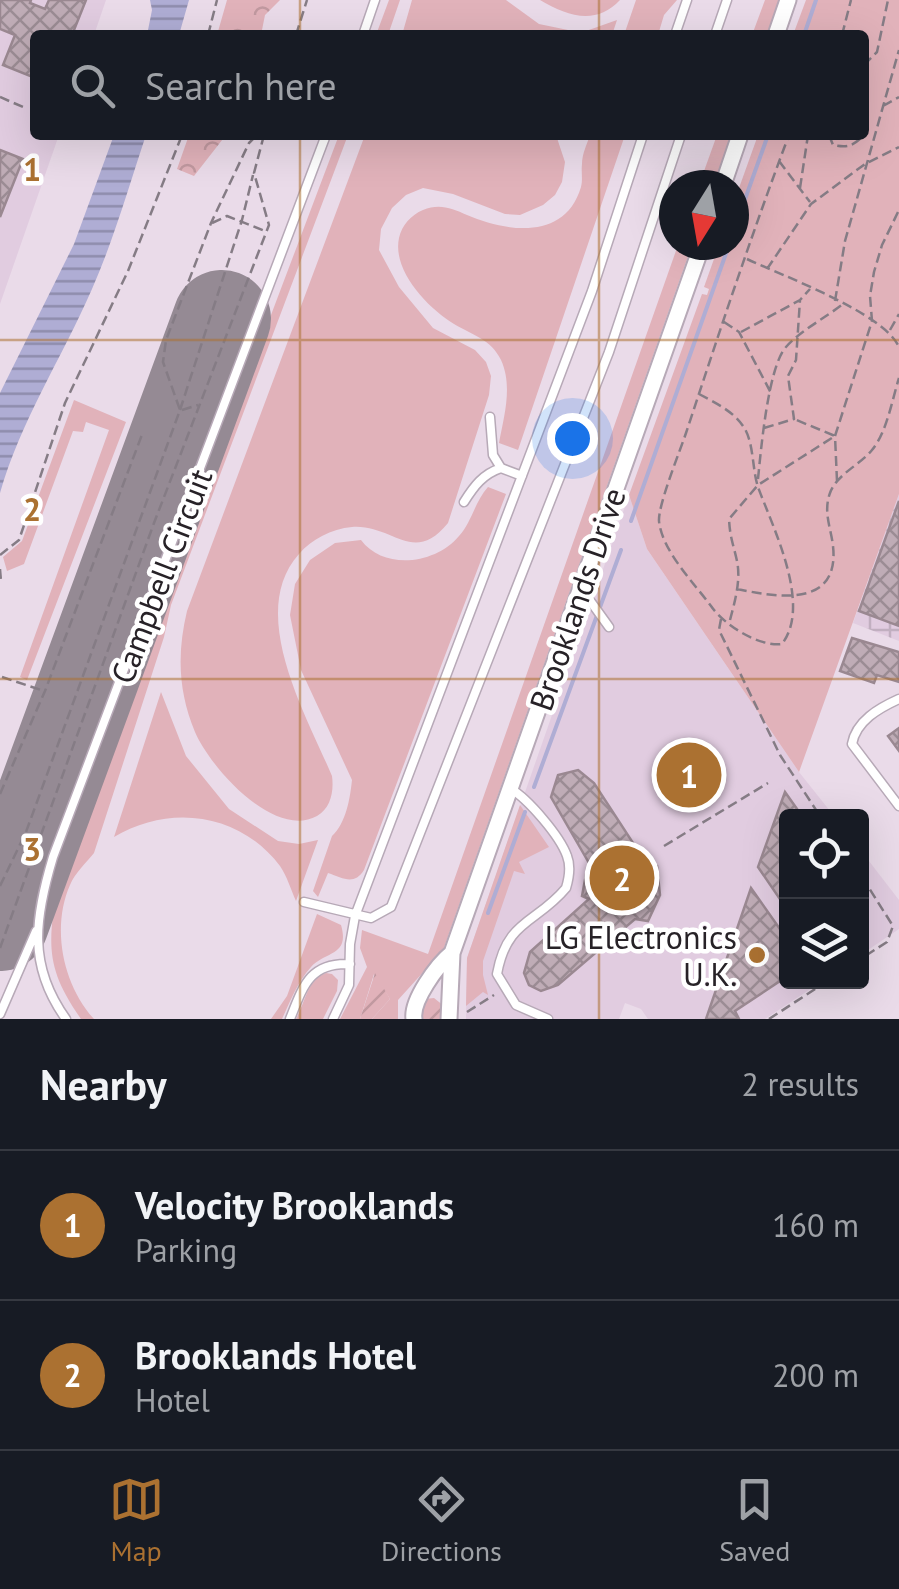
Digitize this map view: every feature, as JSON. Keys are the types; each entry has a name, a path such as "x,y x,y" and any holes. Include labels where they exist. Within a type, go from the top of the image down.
{"street":[{"path":"778,30 788,0"},
{"path":"728,170 738,140"},
{"name":"Brooklands Drive","path":"449,1015 452,953 518,793 697,260"},
{"name":"Brooklands Drive","path":"413,1019 413,1005 442,961 452,953"},
{"path":"422,994 435,992 449,1015"}],"lane":[{"path":"365,30 374,0"},
{"path":"677,30 687,0"},
{"path":"717,30 727,0"},
{"name":"Campbell Circuit","path":"66,1019 44,980 36,929 40,901 324,140"},
{"path":"332,1019 349,985 355,916 592,291 641,140"},
{"path":"304,902 371,918 390,906 609,352 680,140"},
{"path":"490,417 492,456 501,468 522,476"},
{"path":"464,502 476,484 501,468"},
{"path":"585,599 608,626"},
{"path":"899,700 874,711 852,744 899,806"},
{"path":"518,793 567,855 569,880 558,898 514,930 500,954 497,974 516,1005 548,1019"},
{"path":"0,1014 36,929"},
{"path":"290,1019 300,995 319,969 332,963 350,964"}],"path":[{"path":"209,30 217,0"},
{"path":"298,30 308,0"},
{"path":"843,30 851,0"},
{"path":"869,60 877,52 888,0"},
{"path":"836,300 845,241 899,50"},
{"path":"882,107 899,97"},
{"path":"0,98 24,106"},
{"path":"0,555 18,540 65,403 128,271 180,140"},
{"path":"180,410 162,362 166,340 211,223 251,140"},
{"path":"0,886 26,832 180,410 242,220 263,140"},
{"path":"749,250 787,140"},
{"path":"800,188 807,140"},
{"path":"831,140 832,145 842,147 853,146 858,140"},
{"path":"767,269 812,204 865,164 899,147"},
{"path":"779,161 812,204"},
{"path":"0,948 269,225 254,173"},
{"path":"837,483 835,436 872,321 870,296 874,272 899,210"},
{"path":"211,223 227,216 266,231"},
{"path":"698,394 718,404 745,428 792,598 790,633 782,644 770,646 748,637 722,618 670,548 659,520 698,394 746,260"},
{"path":"748,260 836,300 889,331 899,346"},
{"path":"740,332 800,300 810,289"},
{"path":"794,420 788,376 796,360 800,300"},
{"path":"758,485 778,358 796,339 843,304"},
{"path":"889,331 899,314"},
{"path":"724,321 740,332 772,394"},
{"path":"761,375 776,372"},
{"path":"737,588 792,598 814,592 830,573 834,550 826,512 830,492 876,446 899,378"},
{"path":"180,410 200,404"},
{"path":"764,428 794,420 835,436"},
{"path":"0,794 45,691 143,432"},
{"path":"730,622 737,588 737,561 730,544 730,519 758,485 835,436"},
{"path":"0,569 1,580"},
{"path":"722,618 719,630 766,726 816,809"},
{"path":"2,677 45,691"},
{"path":"56,744 70,752"},
{"path":"664,846 768,783"},
{"path":"869,888 894,926 886,942 869,953"},
{"path":"466,1012 503,988"},
{"path":"769,1019 815,989"}],"shaded area":[{"path":"0,0 106,0 96,30 30,30 30,140 57,140 0,304"},
{"path":"899,494 899,641 853,623"},
{"path":"629,495 647,549 828,809 779,809 779,989 810,989 765,1019 648,1019 641,1009 625,1003 619,1019 466,1019 467,958"},
{"path":"869,861 899,900 899,929 869,949"}],"green space":[{"path":"227,0 280,0 265,15 262,30 218,30"},
{"path":"389,0 400,0 390,30 378,30"},
{"path":"412,0 506,0 539,24 568,30 403,30"},
{"path":"540,0 620,0 601,13 581,16"},
{"path":"636,0 677,0 664,15 660,30 626,30"},
{"path":"765,0 779,0 769,30 754,30"},
{"path":"806,0 899,0 899,494 799,772 647,549 629,495 702,294 707,295 709,289 704,287 714,260 749,260 749,170 745,170 756,140 869,140 869,30 795,30"},
{"path":"617,20 614,30 589,30"},
{"path":"187,140 222,140 194,176 177,169"},
{"path":"337,140 346,140 171,605 94,853 72,881 64,902 63,955 74,990 94,1019 81,1019 55,968 51,937 58,879"},
{"path":"363,140 558,140 565,162 562,182 543,205 520,215 505,214 453,194 423,188 406,195 392,208 381,229 379,250 399,287 433,328 475,350 486,362 491,376 489,395 448,523 436,535 413,542 366,528 337,530 304,549 284,578 278,605 286,665 333,782 326,808 317,816 300,821 263,809 229,780 203,747 185,702 181,672 187,611"},
{"path":"588,140 623,140 518,450 499,443 507,391 501,360 486,342 454,324 423,298 401,263 399,238 411,218 435,207 451,208 483,221 516,228 548,224 562,217 573,204 581,187"},
{"path":"715,140 729,140 719,170 704,170"},
{"path":"673,260 687,260 440,959 436,958 398,1000 398,1019 372,1019 390,999 374,974 360,1019 340,1019 367,967 360,948 362,930 428,954"},
{"path":"74,400 126,422 27,680 20,677 109,430 86,422 83,432 73,431 24,564 7,571 3,557 22,541"},
{"path":"488,487 506,494 364,870 352,879 328,873 318,897 313,891 332,836 344,818 352,780 301,670 290,615 295,584 310,560 335,543 361,540 371,550 396,560 437,553 463,530"},
{"path":"161,692 186,756 229,809 278,841 299,844 318,840 296,901 282,870 263,848 224,824 180,817 157,820 114,837"},
{"path":"520,805 549,847 519,862 525,874 514,871 483,961 488,995 483,992 466,1006 467,958"},
{"path":"317,914 341,925 342,942 335,952 306,973 282,1019 271,1019 287,996"},
{"path":"326,973 338,980 337,991 323,1019 296,1019 311,986"},
{"path":"375,973 390,999 372,1019 360,1019"},
{"path":"434,998 444,1006 443,1019 420,1019 425,999"}],"water":[{"path":"150,0 189,0 180,30 148,30"},
{"path":"112,140 144,140 100,270 30,415 0,493 0,393 74,244"}],"building":[{"path":"0,0 31,0 30,3 45,9 49,0 86,0 74,30 30,30 30,76 3,65 15,35 0,29"},
{"path":"0,150 23,159 0,217"},
{"path":"899,501 899,626 859,611"},
{"path":"852,638 899,652 899,682 877,675 874,683 840,671"},
{"path":"899,728 899,751 888,736"},
{"path":"578,770 594,783 646,863 657,866 660,895 648,921 635,919 558,985 541,991 529,985 524,973 530,952 589,899 582,896 587,869 593,870 551,797 558,775"},
{"path":"785,792 797,809 779,809 779,898 758,867"},
{"name":"LG Electronics U.K.","path":"751,888 779,928 779,982 735,1011 739,1019 706,1019"}],"waterway":[{"path":"806,30 816,0"},
{"path":"749,188 766,140"},
{"path":"631,521 724,260"},
{"path":"534,787 621,550"},
{"path":"488,913 525,812"}],"runway":[{"path":"0,922 222,319"}],"place":[{"name":"Velocity Brooklands","path":"689,775"},
{"name":"Brooklands Hotel","path":"622,878"},
{"name":"LG Electronics U.K.","path":"757,955"}]}
